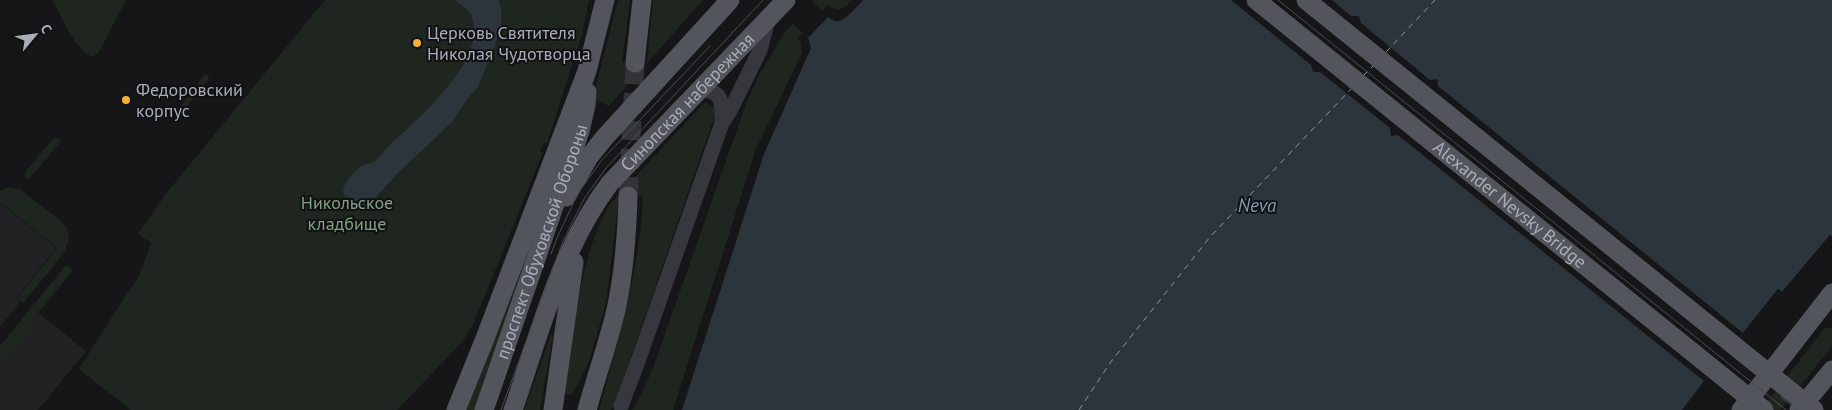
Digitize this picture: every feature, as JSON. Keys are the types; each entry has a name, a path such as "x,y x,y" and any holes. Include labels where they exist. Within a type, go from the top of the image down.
{"main road":[{"name":"проспект Обуховской Обороны","path":"456,410 587,71 605,0"},
{"path":"635,63 642,0"},
{"name":"Синопская набережная","path":"546,230 589,157 605,137 730,0"},
{"name":"Alexander Nevsky Bridge","path":"1256,0 1764,410"},
{"name":"Alexander Nevsky Bridge","path":"1306,0 1814,410"},
{"name":"Синопская набережная","path":"600,197 610,183 777,10"},
{"name":"проспект Обуховской Обороны","path":"484,410 580,131 586,105 587,71"},
{"path":"586,410 616,310 624,259 628,196"},
{"name":"проспект Обуховской Обороны","path":"513,410 566,259 581,226 600,197"},
{"path":"553,410 568,296 581,226"},
{"path":"1741,410 1830,303"},
{"path":"1799,410 1832,370"}],"street":[{"path":"621,406 638,364 722,123 730,111 760,50 777,10"},
{"path":"701,90 709,90 716,93 721,100 722,123"}],"shaded area":[{"path":"0,203 56,248 16,298 20,302 0,327"},
{"path":"37,312 86,351 38,410 0,410 0,357"}],"green space":[{"path":"52,0 126,0 99,52 93,57 80,48"},
{"name":"Никольское кладбище","path":"325,0 589,0 582,34 547,143 544,142 540,151 543,152 473,325 463,341 397,410 131,410 79,369 139,276 151,243 138,234 168,191"},
{"path":"618,0 630,0 622,62 647,63 653,0 703,0 609,106 593,98"},
{"path":"814,0 852,0 841,9 835,9 828,5 797,39 801,42 802,53 756,149 673,410 632,410 653,368 746,104 757,79 784,33"},
{"path":"205,74 210,77 181,114 177,111"},
{"path":"705,102 717,109 615,403 611,410 599,410 633,277 638,250 643,196 619,196 606,303 589,362 572,395 563,393 578,297 590,250 609,205"},
{"path":"53,139 62,140 27,181 26,171"},
{"path":"8,187 20,189 63,223 67,228 69,239 64,253 23,303 17,298 57,248 0,202 0,191"},
{"path":"528,244 532,246 476,410 463,410"},
{"path":"66,265 73,270 30,323 34,326 0,366 0,346"},
{"path":"1832,328 1832,347 1780,410 1761,410 1824,329"},
{"path":"551,334 553,335 540,410 524,410"}],"water":[{"path":"455,0 498,0 501,8 501,25 478,87 467,99 453,121 397,174 366,208 362,204 359,207 348,196 346,198 344,194 343,188 349,178 361,166 375,161 420,117 435,102 462,67 470,49 474,32 471,15"},
{"name":"Neva","path":"768,0 811,0 832,20 837,21 848,16 863,0 1832,0 1832,236 1830,235 1782,292 1778,289 1682,410 682,410 764,154 811,48 808,38"}],"pier":[{"path":"768,0 811,0 828,17 808,38"},
{"path":"1231,0 1332,0 1351,16 1359,16 1361,23 1430,80 1437,79 1438,86 1743,333 1778,289 1782,292 1830,235 1832,239 1784,294 1779,293 1685,410 1682,410 1704,381 1398,135 1391,136 1390,128 1320,72 1313,72 1311,65"}],"ferry route":[{"path":"1386,52 1435,0"},
{"path":"1363,76 1373,66"},
{"path":"1079,410 1110,363 1210,237 1352,88"}],"tunnel":[{"path":"628,196 635,63"}],"tram line":[{"path":"501,410 563,241 584,199 606,168 763,0"},
{"path":"1278,0 1786,410"},
{"path":"551,254 578,193 602,160 710,46"},
{"path":"1781,397 1797,410"}],"place":[{"name":"Церковь Святителя Николая Чудотворца","path":"417,43"},
{"name":"Федоровский корпус","path":"126,100"}]}
